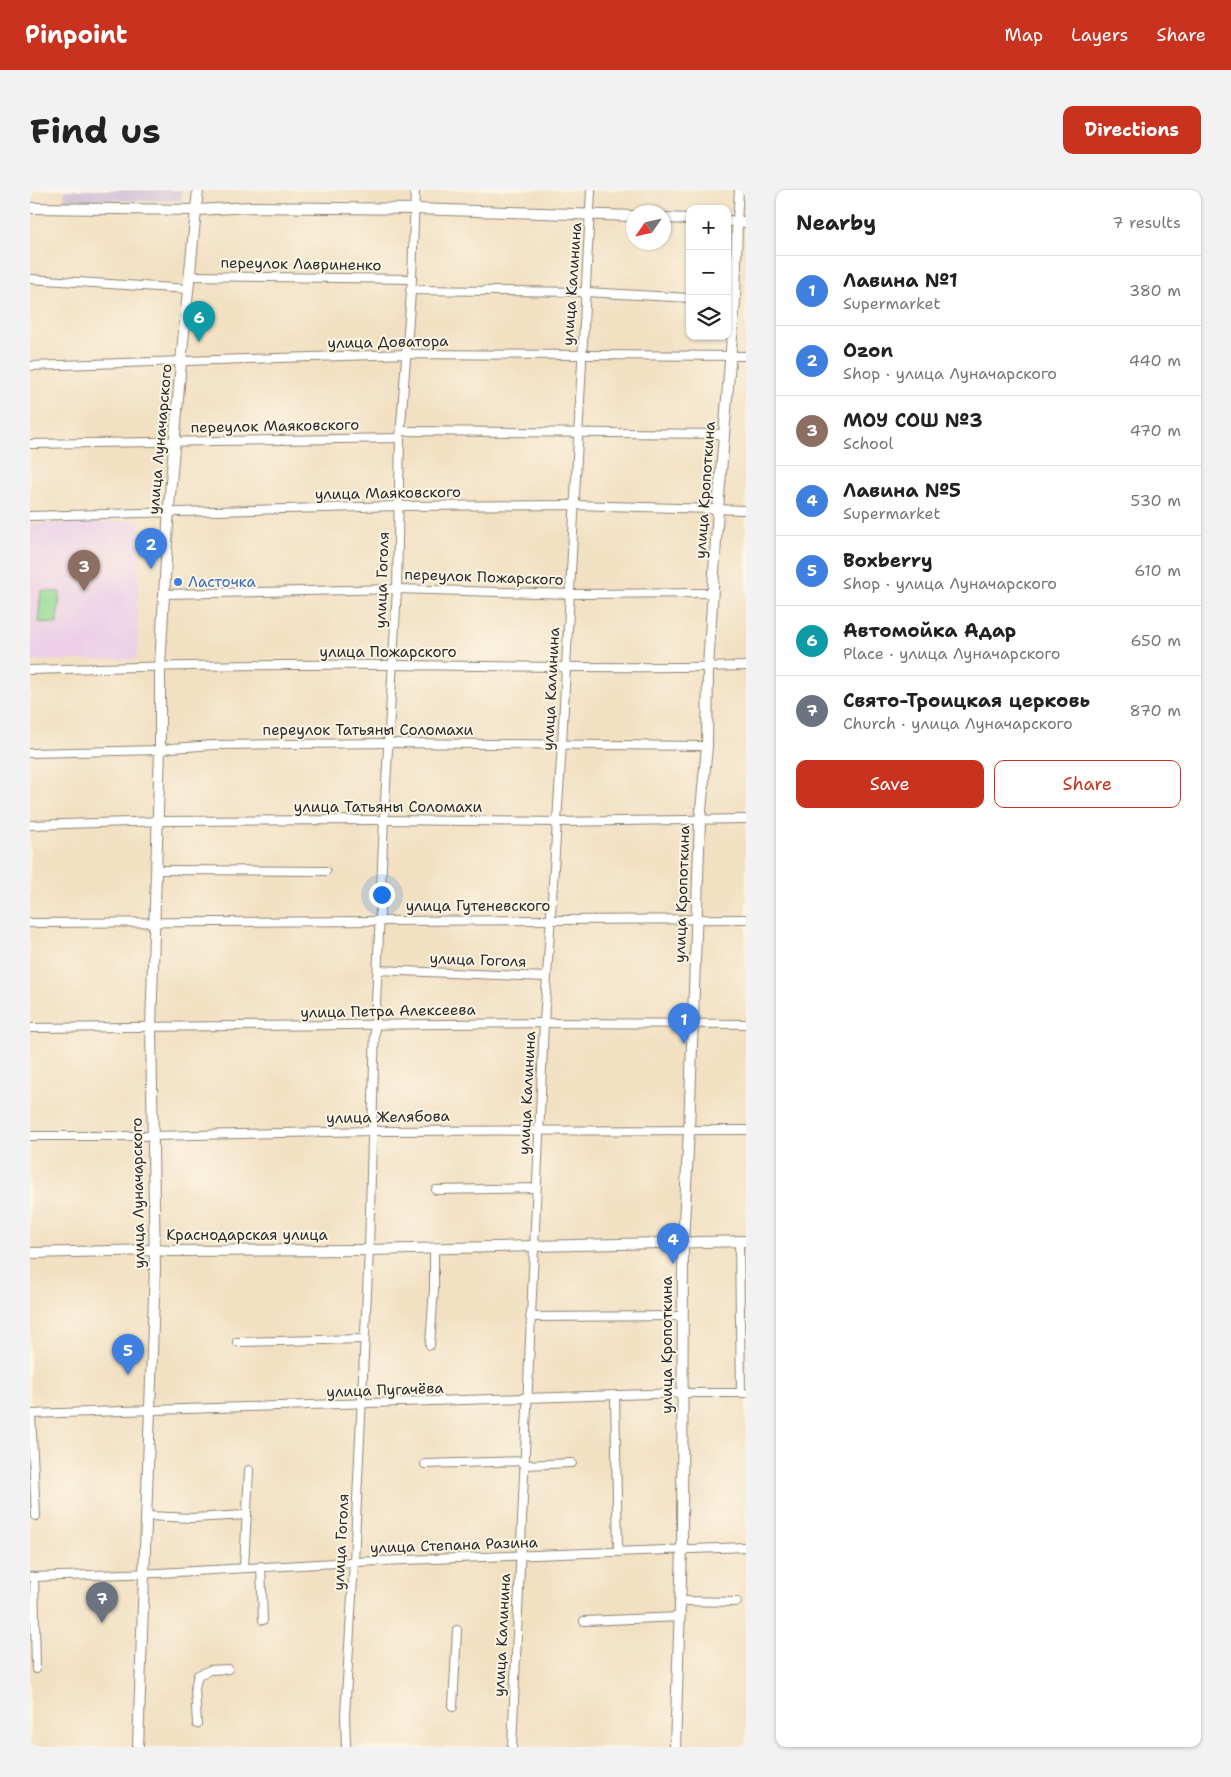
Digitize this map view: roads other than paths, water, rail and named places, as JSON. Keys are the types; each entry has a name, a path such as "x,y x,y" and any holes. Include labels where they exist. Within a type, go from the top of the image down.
{"main road":[{"name":"улица Луначарского","path":"138,1747 147,1516 154,1250 151,1027 160,750 160,666 174,442 198,210 198,190"},
{"path":"30,208 198,210 250,207 414,209 626,216"},
{"path":"671,218 686,219"},
{"name":"улица Кропоткина","path":"731,300 737,222"},
{"name":"улица Кропоткина","path":"675,1747 682,1550 683,1242 700,820 707,746 708,667 730,340"},
{"name":"Краснодарская улица","path":"30,1253 154,1250 434,1249 743,1241"}],"street":[{"name":"улица Гоголя","path":"346,1747 345,1714 368,1250 384,820 397,588 401,434 412,279 415,190"},
{"name":"улица Калинина","path":"512,1747 544,1023 562,744 590,190"},
{"name":"улица Кропоткина","path":"737,222 739,190"},
{"name":"переулок Лавриненко","path":"190,276 412,279"},
{"path":"30,279 189,289"},
{"path":"410,290 586,292 686,298"},
{"name":"улица Доватора","path":"30,366 407,354 746,356"},
{"name":"переулок Маяковского","path":"30,444 578,431 724,434"},
{"name":"улица Маяковского","path":"30,516 398,506 574,505 746,510"},
{"name":"переулок Пожарского","path":"165,594 397,588 570,594 713,592"},
{"name":"улица Пожарского","path":"30,670 160,666 746,666"},
{"name":"переулок Татьяны Соломахи","path":"30,752 160,750 214,745 389,743 707,746"},
{"name":"улица Татьяны Соломахи","path":"30,825 384,820 557,822 746,819"},
{"path":"156,870 326,871"},
{"name":"улица Гутеневского","path":"30,923 746,919"},
{"name":"улица Гоголя","path":"378,970 547,976"},
{"name":"улица Петра Алексеева","path":"30,1028 544,1023 746,1024"},
{"name":"улица Желябова","path":"30,1136 152,1136 373,1131 746,1130"},
{"path":"436,1190 536,1188"},
{"name":"улица Пугачёва","path":"36,1516 30,1414 682,1393 743,1393 743,1241"},
{"path":"430,1345 434,1289 434,1249"},
{"path":"530,1317 682,1316"},
{"path":"237,1342 364,1338"},
{"path":"615,1396 618,1552"},
{"path":"425,1464 572,1463"},
{"path":"244,1568 249,1470"},
{"path":"147,1516 192,1518 247,1515"},
{"name":"улица Степана Разина","path":"36,1669 32,1577 354,1562 746,1548"},
{"path":"261,1566 263,1620"},
{"path":"680,1601 737,1602"},
{"path":"584,1621 680,1617"},
{"path":"453,1707 457,1630"},
{"path":"198,1724 195,1688 198,1675 210,1670 228,1669"}],"place":[{"name":"Автомойка Адар","path":"199,342"},
{"name":"Ozon","path":"151,569"},
{"name":"Ласточка","path":"178,582"},
{"name":"МОУ СОШ №3","path":"84,591"},
{"name":"Лавина №1","path":"684,1044"},
{"name":"Лавина №5","path":"673,1264"},
{"name":"Boxberry","path":"128,1375"},
{"name":"Свято-Троицкая церковь","path":"102,1623"}]}
